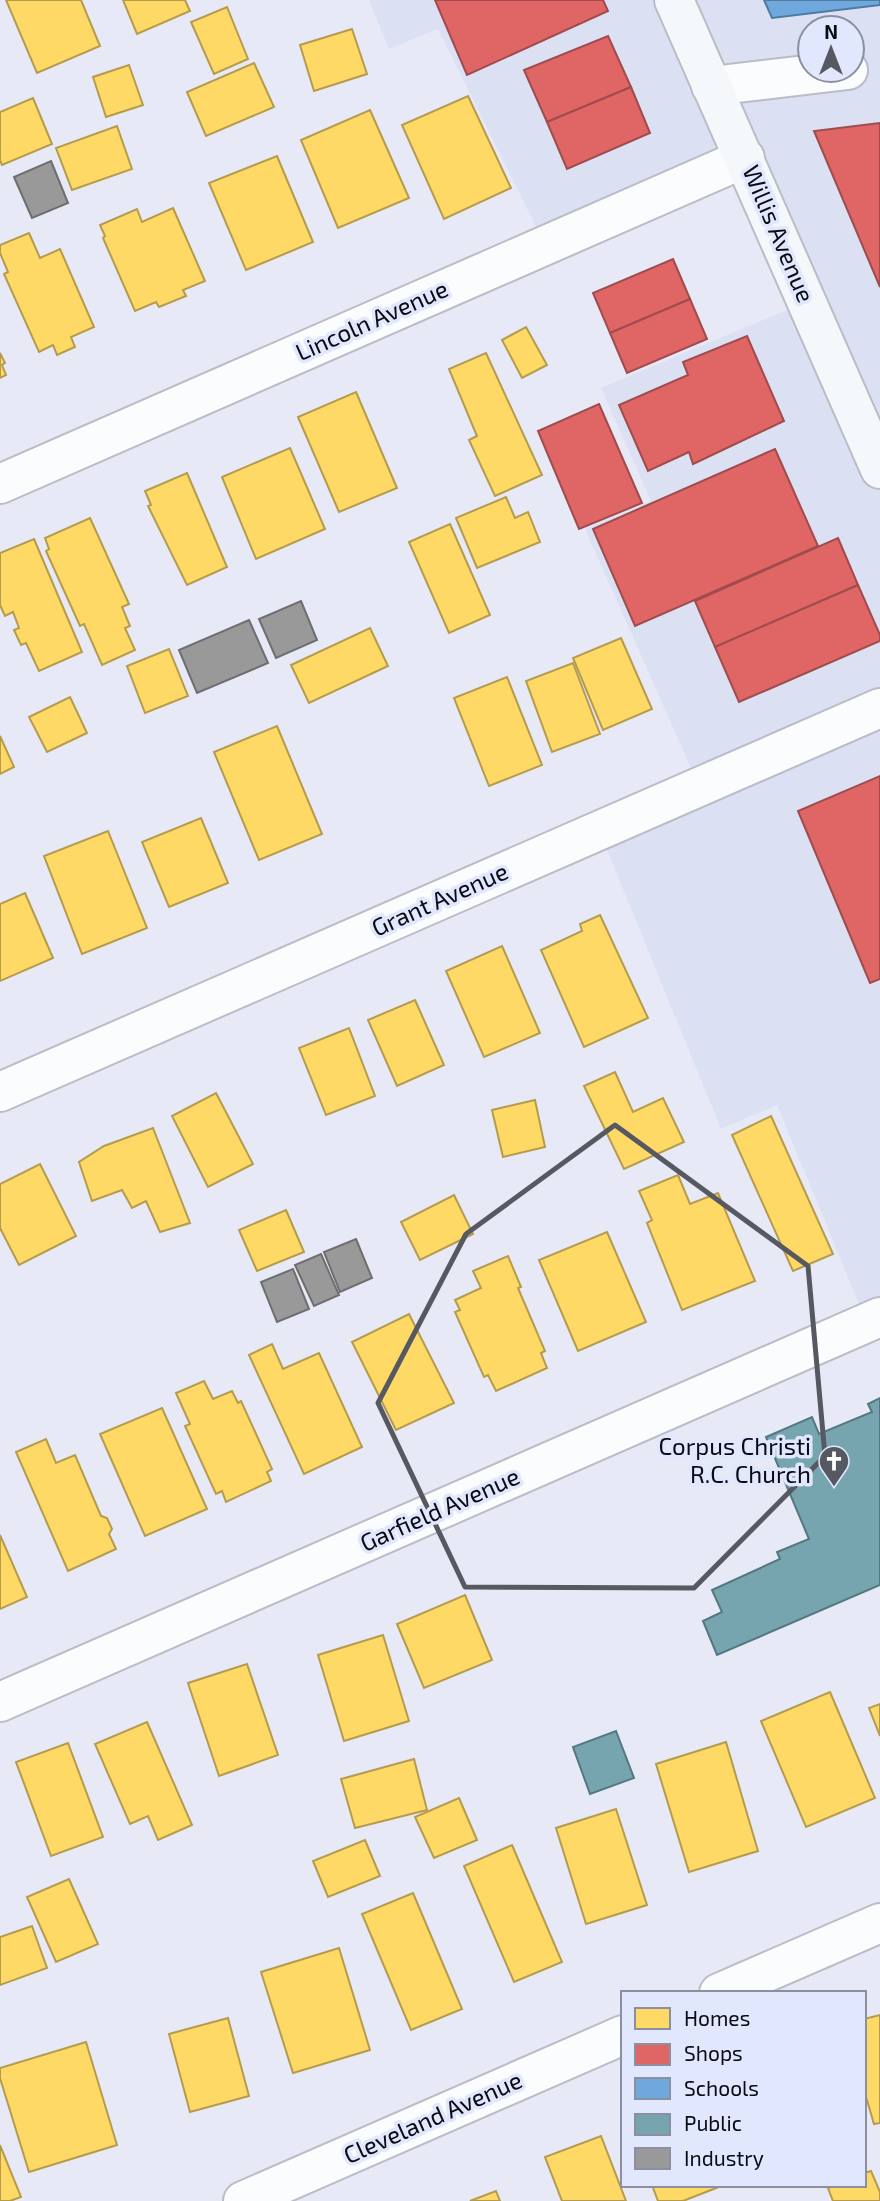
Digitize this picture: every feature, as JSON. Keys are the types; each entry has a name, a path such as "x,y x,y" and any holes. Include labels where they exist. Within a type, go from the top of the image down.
{"main road":[{"name":"Willis Avenue","path":"674,0 880,469"}],"street":[{"path":"711,86 796,76"},
{"name":"Lincoln Avenue","path":"0,484 745,158"},
{"name":"Grant Avenue","path":"0,1092 880,708"},
{"name":"Garfield Avenue","path":"0,1702 880,1317"},
{"path":"724,1991 880,1923"},
{"name":"Cleveland Avenue","path":"243,2201 621,2036"}],"highlighted area":[{"path":"615,1125 808,1266 825,1456 694,1588 465,1587 378,1403 466,1234"}],"shaded area":[{"path":"369,0 880,0 880,1315 866,1321 777,1105 721,1129 599,830 699,786 585,529 651,501 601,388 806,302 744,158 545,245 438,29 389,49"}],"building: Homes":[{"path":"6,0 81,0 100,46 37,73"},
{"path":"123,0 185,0 190,11 137,34"},
{"path":"227,7 248,59 214,74 191,22"},
{"path":"352,29 367,74 314,91 300,45"},
{"path":"254,63 274,107 206,136 187,92"},
{"path":"129,65 143,105 106,117 93,77"},
{"path":"468,96 511,188 444,219 402,125"},
{"path":"33,98 52,144 2,165 0,112"},
{"path":"370,110 409,198 338,228 301,140"},
{"path":"117,126 132,169 72,190 56,148"},
{"path":"277,156 313,242 246,270 209,183"},
{"path":"173,208 205,281 183,290 186,296 159,307 156,302 135,311 103,238 105,236 100,225 137,209 142,222"},
{"path":"29,233 40,258 60,249 94,327 71,337 75,347 57,355 53,345 39,352 4,274 8,272 0,253 0,245"},
{"path":"526,327 547,365 522,378 502,340"},
{"path":"0,353 5,363 2,365 6,375 0,378"},
{"path":"486,353 542,475 495,496 469,440 477,436 449,369"},
{"path":"356,392 397,488 339,512 298,417"},
{"path":"290,448 325,529 256,559 222,477"},
{"path":"187,473 227,567 187,585 148,506 151,505 145,491"},
{"path":"506,497 515,518 528,512 540,542 477,568 456,518"},
{"path":"90,518 129,604 122,607 130,626 125,628 135,650 102,665 84,624 80,626 46,551 49,549 45,538"},
{"path":"450,524 490,615 449,633 409,542"},
{"path":"34,539 82,652 39,671 26,643 21,645 14,630 19,628 13,612 5,616 0,605 0,553"},
{"path":"370,628 388,666 309,703 291,665"},
{"path":"621,638 652,709 603,730 573,658"},
{"path":"169,649 188,696 145,713 127,666"},
{"path":"573,663 600,734 552,752 526,681"},
{"path":"507,677 542,765 489,786 454,698"},
{"path":"70,697 87,733 47,752 29,717"},
{"path":"277,726 322,834 259,860 214,752"},
{"path":"0,736 14,767 0,774"},
{"path":"201,818 228,883 169,907 142,842"},
{"path":"108,831 147,928 82,954 44,856"},
{"path":"25,893 53,958 0,981 0,904"},
{"path":"600,915 648,1018 584,1047 541,950 582,931 580,924"},
{"path":"502,946 540,1033 484,1057 446,971"},
{"path":"415,1000 444,1065 397,1086 368,1020"},
{"path":"349,1028 375,1096 326,1115 299,1048"},
{"path":"615,1072 633,1112 663,1098 684,1142 624,1169 584,1086"},
{"path":"216,1093 253,1164 208,1187 172,1116"},
{"path":"535,1100 545,1147 503,1157 492,1110"},
{"path":"771,1116 833,1254 793,1271 732,1135"},
{"path":"153,1128 190,1223 160,1232 146,1201 132,1208 122,1190 92,1201 79,1162 104,1146"},
{"path":"40,1164 76,1236 19,1265 0,1228 0,1184"},
{"path":"678,1175 690,1204 718,1193 755,1281 682,1310 647,1223 652,1220 639,1191"},
{"path":"454,1195 473,1234 420,1260 401,1222"},
{"path":"286,1210 304,1252 257,1271 239,1230"},
{"path":"607,1232 646,1322 578,1351 539,1260"},
{"path":"508,1256 521,1287 518,1288 545,1351 541,1353 547,1368 496,1391 488,1375 484,1377 455,1312 460,1310 455,1300 481,1288 473,1271"},
{"path":"409,1314 454,1403 396,1430 352,1342"},
{"path":"272,1344 283,1369 319,1353 362,1447 304,1474 249,1355"},
{"path":"204,1381 213,1399 232,1391 238,1403 241,1401 272,1469 267,1472 271,1481 226,1502 222,1491 216,1494 185,1426 190,1424 176,1393"},
{"path":"162,1408 207,1509 145,1536 100,1434"},
{"path":"46,1439 56,1463 75,1455 101,1516 107,1518 112,1529 109,1534 116,1549 68,1571 16,1452"},
{"path":"0,1535 27,1597 0,1609"},
{"path":"465,1595 492,1660 424,1688 397,1624"},
{"path":"383,1635 409,1721 344,1741 318,1655"},
{"path":"247,1664 278,1755 219,1776 188,1683"},
{"path":"830,1692 875,1798 806,1827 761,1721"},
{"path":"880,1704 880,1736 869,1708"},
{"path":"147,1722 192,1825 158,1840 148,1816 130,1824 95,1744"},
{"path":"726,1742 758,1851 689,1872 656,1764"},
{"path":"68,1743 103,1837 51,1856 16,1762"},
{"path":"414,1759 427,1810 355,1828 341,1779"},
{"path":"459,1798 477,1840 434,1858 415,1817"},
{"path":"616,1809 647,1905 586,1924 556,1828"},
{"path":"365,1840 380,1876 328,1897 313,1861"},
{"path":"512,1845 562,1962 514,1982 464,1866"},
{"path":"69,1879 98,1944 56,1962 27,1897"},
{"path":"413,1893 462,2009 411,2030 362,1914"},
{"path":"32,1926 47,1968 0,1985 0,1937"},
{"path":"339,1948 370,2050 293,2073 261,1972"},
{"path":"880,2015 880,2123 874,2124 866,2097 866,2018"},
{"path":"228,2018 249,2096 190,2112 169,2034"},
{"path":"86,2042 117,2145 29,2172 0,2078 0,2068"},
{"path":"601,2136 626,2201 562,2201 545,2157"},
{"path":"0,2145 21,2197 10,2201 0,2201"},
{"path":"871,2171 880,2192 880,2201 833,2201 828,2188 866,2187 866,2172"},
{"path":"653,2187 719,2187 683,2201 658,2201"},
{"path":"496,2191 500,2201 470,2201"}],"building: Shops":[{"path":"435,0 603,0 608,11 467,75"},
{"path":"608,36 631,87 547,122 524,70"},
{"path":"631,87 650,133 567,169 547,122"},
{"path":"880,123 880,287 814,131"},
{"path":"673,259 690,299 610,333 593,293"},
{"path":"690,299 707,339 627,373 610,333"},
{"path":"747,336 784,421 693,464 689,452 648,471 619,405 688,375 683,362"},
{"path":"599,404 642,503 579,529 538,431"},
{"path":"775,449 818,546 635,626 593,529"},
{"path":"838,538 858,585 715,647 695,601"},
{"path":"858,585 880,635 880,641 739,702 715,647"},
{"path":"880,776 880,979 870,983 798,811"}],"building: Schools":[{"path":"764,0 880,0 880,5 772,18"}],"building: Public":[{"name":"Corpus Christi R.C. Church","path":"880,1398 880,1585 717,1655 703,1621 722,1612 712,1590 780,1559 777,1552 809,1539 766,1437 812,1417 819,1434 872,1412 868,1404"},
{"path":"616,1731 634,1778 590,1794 573,1747"}],"building: Industry":[{"path":"51,161 68,203 32,218 14,177"},
{"path":"301,601 317,640 276,658 259,619"},
{"path":"249,620 268,663 197,693 179,650"},
{"path":"356,1239 372,1278 340,1292 324,1252"},
{"path":"321,1254 339,1295 314,1306 295,1265"},
{"path":"293,1269 309,1309 277,1322 261,1282"}],"place":[{"name":"Corpus Christi R.C. Church","path":"834,1488"}]}
